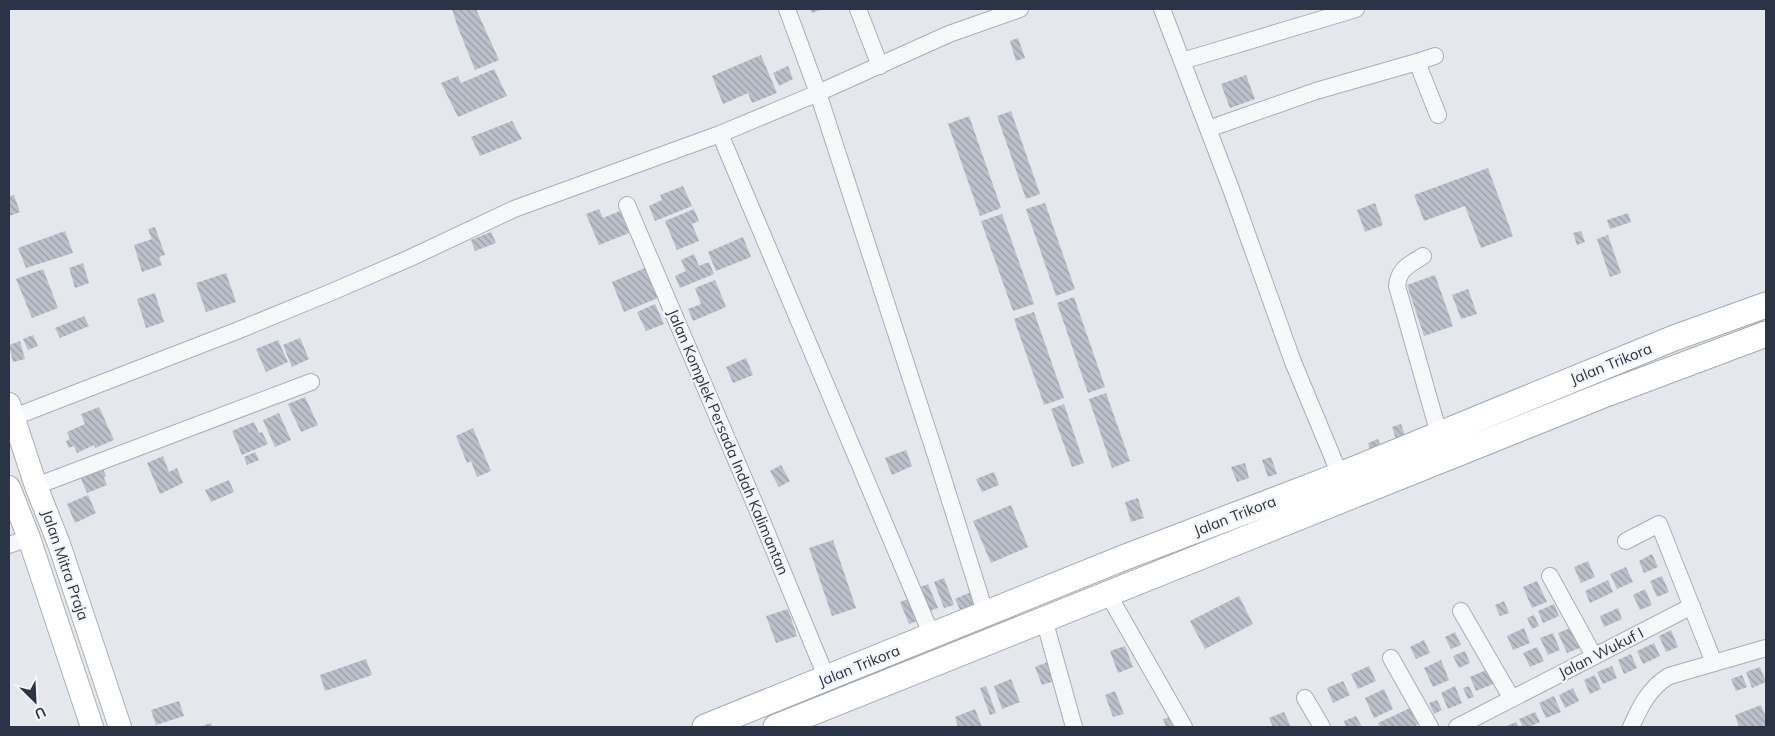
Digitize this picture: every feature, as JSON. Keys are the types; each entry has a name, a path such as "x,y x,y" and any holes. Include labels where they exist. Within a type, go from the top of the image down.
{"main road":[{"name":"Jalan Trikora","path":"705,727 828,679 1123,558 1340,475 1674,338 1766,305"},
{"name":"Jalan Trikora","path":"776,727 1606,394 1766,334"},
{"path":"1277,500 1286,522"}],"street":[{"path":"787,9 818,93 986,615"},
{"path":"858,9 880,66"},
{"path":"11,410 239,330 410,258 514,209 720,134 880,66 949,34 1020,9"},
{"path":"1162,9 1293,362 1340,475"},
{"path":"1182,60 1356,9"},
{"path":"1208,130 1316,91 1435,56"},
{"path":"1417,62 1438,115"},
{"path":"720,134 932,636"},
{"name":"Jalan Komplek Persada Indah Kalimantan","path":"626,205 828,679"},
{"path":"1423,256 1404,269 1398,276 1397,286 1439,434"},
{"path":"36,486 311,382"},
{"name":"Jalan Mitra Praja","path":"11,410 120,727"},
{"name":"Jalan Mitra Praja","path":"9,487 19,541 92,727"},
{"path":"1626,541 1660,524 1714,663"},
{"path":"1550,576 1594,656"},
{"path":"1108,594 1184,727"},
{"name":"Jalan Wukuf I","path":"1457,727 1692,606"},
{"path":"1460,611 1512,699"},
{"path":"1044,620 1074,727"},
{"path":"1631,727 1641,705 1658,683 1669,676 1766,648"},
{"path":"1391,658 1430,727"},
{"path":"1305,698 1322,727"}],"building":[{"path":"452,9 476,9 499,60 475,70"},
{"path":"810,9 823,9 812,13"},
{"path":"1018,38 1025,58 1016,61 1010,41"},
{"path":"761,55 777,93 752,103 748,93 723,104 712,76"},
{"path":"788,66 793,79 779,86 773,73"},
{"path":"494,69 507,96 458,117 441,83 458,76 461,83"},
{"path":"1246,75 1255,99 1230,108 1221,84"},
{"path":"1011,111 1040,194 1026,199 997,116"},
{"path":"969,116 1001,208 980,216 948,124"},
{"path":"512,121 522,139 480,156 471,137"},
{"path":"1488,168 1513,236 1481,248 1465,206 1424,221 1414,195"},
{"path":"683,186 692,206 655,221 649,206 662,200 660,195"},
{"path":"14,195 20,212 9,216 9,196"},
{"path":"1045,203 1075,289 1056,296 1026,209"},
{"path":"1375,203 1383,225 1365,232 1357,210"},
{"path":"599,209 603,218 620,211 629,233 599,245 586,214"},
{"path":"694,209 699,221 692,224 699,241 677,250 665,221"},
{"path":"1628,213 1631,222 1610,229 1607,220"},
{"path":"1002,214 1034,304 1013,311 981,221"},
{"path":"155,227 165,255 159,257 162,265 142,272 134,245 152,239 148,229"},
{"path":"65,231 73,253 26,268 18,248"},
{"path":"1581,231 1585,242 1577,245 1573,233"},
{"path":"491,232 496,243 475,251 471,240"},
{"path":"1608,235 1621,273 1610,277 1597,239"},
{"path":"743,237 751,257 716,271 708,252"},
{"path":"694,254 699,266 709,262 714,274 680,288 675,276 686,271 681,260"},
{"path":"83,263 89,283 75,288 69,268"},
{"path":"645,268 658,298 624,312 612,282"},
{"path":"43,269 58,308 32,318 16,279"},
{"path":"226,273 236,302 206,312 196,283"},
{"path":"1435,275 1453,326 1424,336 1407,285"},
{"path":"715,280 726,307 693,321 688,309 701,304 695,288"},
{"path":"1468,289 1477,314 1461,319 1452,295"},
{"path":"155,293 164,322 146,328 137,299"},
{"path":"1074,297 1105,387 1088,393 1057,303"},
{"path":"655,304 664,324 646,331 637,312"},
{"path":"1034,312 1064,398 1044,405 1014,319"},
{"path":"84,316 89,326 60,338 55,328"},
{"path":"33,335 38,346 28,350 23,339"},
{"path":"300,338 309,359 292,367 283,345"},
{"path":"278,340 288,362 266,372 256,349"},
{"path":"20,341 25,359 13,362 9,345"},
{"path":"746,358 753,375 733,383 726,367"},
{"path":"1106,393 1130,461 1112,468 1089,399"},
{"path":"305,397 318,425 301,432 288,404"},
{"path":"1064,404 1084,463 1072,467 1051,409"},
{"path":"99,407 114,440 95,448 94,445 77,453 74,446 69,448 66,441 70,439 67,432 85,424 81,414"},
{"path":"279,413 291,440 275,447 263,420"},
{"path":"254,422 259,433 262,432 268,444 242,455 232,431"},
{"path":"1401,424 1405,436 1396,439 1392,427"},
{"path":"473,428 491,471 477,477 471,461 467,463 456,436"},
{"path":"1378,439 1382,449 1371,452 1368,443"},
{"path":"906,450 912,466 892,475 885,458"},
{"path":"255,452 259,460 247,465 244,457"},
{"path":"163,456 169,472 177,468 183,483 160,494 147,463"},
{"path":"1271,457 1277,474 1268,477 1262,460"},
{"path":"1245,463 1249,478 1237,482 1231,467"},
{"path":"781,465 790,481 779,487 770,471"},
{"path":"103,469 107,485 87,493 79,474"},
{"path":"994,472 999,485 982,492 976,479"},
{"path":"229,480 234,492 211,502 205,490"},
{"path":"88,495 96,513 75,523 67,504"},
{"path":"1138,498 1144,518 1131,522 1125,502"},
{"path":"1011,505 1028,547 991,563 973,521"},
{"path":"833,540 856,608 832,616 809,548"},
{"path":"1652,554 1658,567 1644,573 1639,561"},
{"path":"1588,561 1595,577 1581,583 1574,567"},
{"path":"1626,567 1633,582 1617,589 1610,574"},
{"path":"1662,576 1669,592 1657,597 1650,581"},
{"path":"944,578 954,605 944,608 934,582"},
{"path":"1608,580 1613,592 1590,603 1585,591"},
{"path":"1537,581 1547,602 1532,608 1523,587"},
{"path":"928,584 938,608 927,612 918,588"},
{"path":"1645,589 1652,605 1640,610 1633,595"},
{"path":"971,592 976,606 961,612 955,599"},
{"path":"1239,596 1253,624 1205,649 1190,621"},
{"path":"914,597 923,619 909,624 900,602"},
{"path":"1504,601 1509,613 1500,616 1495,605"},
{"path":"1554,604 1559,616 1543,623 1538,611"},
{"path":"1618,608 1622,619 1604,627 1600,616"},
{"path":"788,609 797,636 776,643 766,616"},
{"path":"1534,615 1539,626 1532,629 1527,618"},
{"path":"1573,627 1582,647 1567,653 1558,633"},
{"path":"1524,628 1530,643 1513,650 1507,636"},
{"path":"1671,630 1678,647 1666,652 1659,636"},
{"path":"1455,632 1461,645 1451,649 1445,637"},
{"path":"1553,633 1560,650 1548,655 1540,638"},
{"path":"1424,640 1430,653 1416,659 1410,647"},
{"path":"1654,643 1660,656 1643,664 1637,651"},
{"path":"1125,646 1133,667 1118,673 1110,651"},
{"path":"1537,647 1544,661 1530,667 1523,653"},
{"path":"1465,651 1470,663 1459,668 1453,656"},
{"path":"1631,654 1637,668 1624,674 1618,660"},
{"path":"366,659 372,675 325,691 320,675"},
{"path":"1441,660 1449,680 1433,687 1424,668"},
{"path":"1050,661 1057,680 1042,685 1035,667"},
{"path":"1369,666 1376,681 1358,689 1351,674"},
{"path":"1612,666 1617,678 1603,684 1597,672"},
{"path":"1760,667 1766,682 1752,688 1746,672"},
{"path":"1491,668 1498,682 1476,691 1470,677"},
{"path":"1595,675 1601,689 1590,694 1584,680"},
{"path":"1742,675 1747,687 1736,691 1731,679"},
{"path":"1011,679 1020,702 1002,709 994,686"},
{"path":"1343,681 1350,695 1333,703 1327,688"},
{"path":"986,686 996,713 990,715 980,688"},
{"path":"1455,686 1462,703 1448,709 1441,693"},
{"path":"1469,686 1474,697 1468,699 1463,688"},
{"path":"1573,688 1579,701 1565,708 1559,695"},
{"path":"1384,689 1393,709 1374,718 1365,698"},
{"path":"1115,691 1124,714 1113,717 1105,695"},
{"path":"1554,696 1561,712 1546,718 1539,703"},
{"path":"1437,700 1442,710 1434,714 1429,703"},
{"path":"179,701 184,716 156,725 151,710"},
{"path":"1761,705 1766,718 1766,727 1739,727 1735,715"},
{"path":"1410,708 1418,725 1412,727 1380,727 1378,723"},
{"path":"975,709 982,727 958,727 955,717"},
{"path":"1284,712 1291,727 1273,727 1269,718"},
{"path":"1535,712 1540,722 1529,727 1523,727 1519,719"},
{"path":"1356,716 1362,727 1346,727 1344,721"},
{"path":"1171,717 1174,726 1166,727 1163,719"},
{"path":"1516,722 1519,727 1504,727"},
{"path":"211,723 212,727 199,727"}]}
